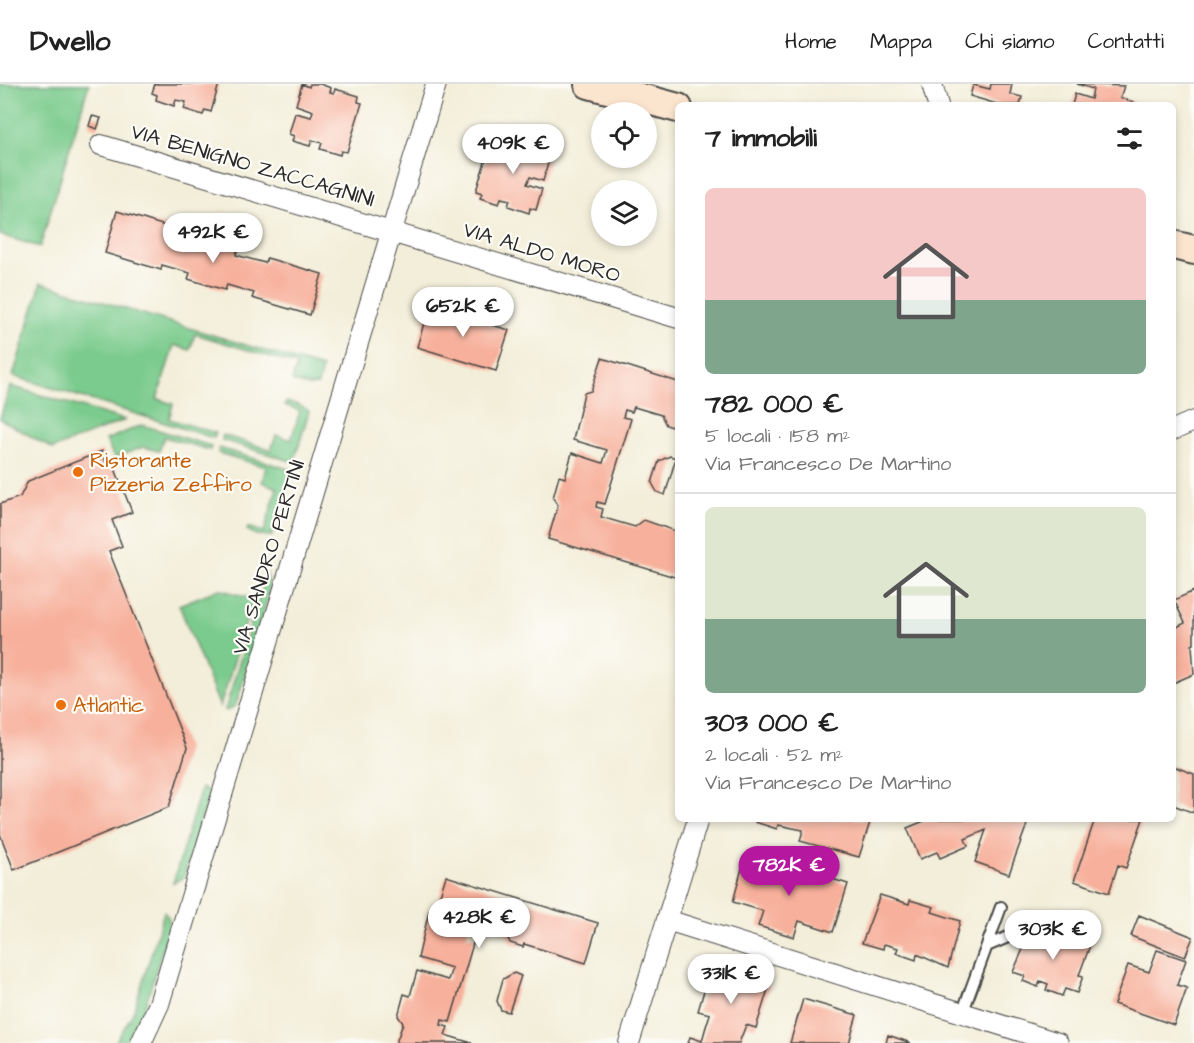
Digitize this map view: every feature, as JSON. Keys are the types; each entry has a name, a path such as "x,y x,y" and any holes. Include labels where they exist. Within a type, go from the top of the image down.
{"street":[{"name":"VIA SANDRO PERTINI","path":"144,1040 159,1004 436,84"},
{"path":"590,84 675,107"},
{"path":"933,84 937,102"},
{"name":"VIA BENIGNO ZACCAGNINI","path":"101,146 392,232"},
{"name":"VIA ALDO MORO","path":"392,232 675,317"},
{"path":"1176,246 1194,250"},
{"path":"1176,429 1194,421"},
{"path":"629,1043 697,822"},
{"path":"668,920 963,1011 1058,1043"}],"lane":[{"path":"963,1011 1001,907"},
{"path":"987,946 1015,934"}],"green space":[{"path":"0,84 89,84 40,247 0,235"},
{"path":"41,283 322,368 318,385 308,386 292,381 297,365 195,334 190,350 174,345 157,399 173,404 169,419 216,433 214,438 13,376"},
{"path":"10,386 125,420 53,449 0,419"},
{"path":"286,402 299,405 309,411 294,462 222,440 223,435 271,450 276,435 291,440 300,411 285,405"},
{"path":"142,425 211,446 210,450 164,437 159,451 143,447 114,458 106,440"},
{"path":"219,448 292,470 272,536 256,535 247,530 248,527 264,532 277,488 262,482 266,467 218,453"},
{"path":"266,573 270,584 268,597 236,705 227,711 225,710"},
{"path":"219,589 253,599 220,707 179,605"},
{"path":"201,788 210,791 184,877 173,883"},
{"path":"164,912 169,918 169,928 144,1010 126,1043 115,1043 133,1013"}],"building":[{"path":"155,84 219,84 211,112 205,110 203,115 184,109 186,102 176,100 174,106 156,100 157,95 152,93"},
{"path":"302,84 309,87 310,84 320,84 331,88 330,92 334,93 335,89 359,96 358,102 362,103 347,152 341,151 340,155 320,149 322,143 312,140 310,146 292,141 294,136 289,134 295,113 311,117 313,111 296,105"},
{"path":"991,84 1012,84 1010,94 1022,97 1021,102 990,102 970,96 973,85 990,89"},
{"path":"1077,84 1124,86 1120,98 1134,102 1073,102 1075,94 1091,99 1093,89"},
{"path":"92,116 101,118 97,129 89,126"},
{"path":"500,139 519,145 518,149 523,151 524,146 547,153 545,159 549,160 543,181 530,177 527,184 542,189 536,210 530,208 529,213 508,206 510,200 501,198 499,204 480,198 482,193 476,191 491,142 498,144"},
{"path":"117,211 175,229 173,236 200,244 202,238 238,248 236,255 265,263 267,258 322,274 310,315 252,298 254,293 227,285 225,290 188,279 190,273 162,265 161,270 105,253"},
{"path":"429,306 509,330 496,371 417,347"},
{"path":"602,358 675,381 675,428 666,425 661,415 634,407 632,412 625,410 623,417 631,419 605,504 597,502 596,507 603,509 601,517 635,527 644,520 675,531 675,577 548,539 558,505 553,498 559,476 565,478 572,453 603,463 607,450 573,440 584,393 591,391"},
{"path":"102,451 106,463 112,461 132,512 112,520 122,546 109,551 187,748 169,807 14,870 0,834 0,504 20,497 28,481"},
{"path":"670,456 675,458 665,495 657,492 652,483 659,461"},
{"path":"1194,591 1194,644 1192,645 1194,674 1176,682 1176,628 1185,623 1176,599"},
{"path":"1176,767 1194,774 1194,813 1176,806"},
{"path":"755,822 870,822 859,857 800,841 803,830 778,825 777,829"},
{"path":"922,822 1028,822 1009,874 975,862 986,830 965,839 968,846 940,858 937,852 920,859 907,828"},
{"path":"1094,822 1142,822 1126,868 1118,865 1109,893 1074,881"},
{"path":"749,854 778,863 776,870 810,881 813,873 848,884 833,932 799,921 794,937 758,926 763,911 733,902 744,860 746,861"},
{"path":"446,876 598,923 586,963 524,944 523,947 510,943 506,933 478,924 477,930 469,928 467,935 475,937 450,1022 442,1020 441,1025 448,1027 445,1035 472,1043 396,1043 403,1023 398,1016 404,994 410,996 417,971 448,980 452,968 418,958 429,911 436,908"},
{"path":"880,895 909,904 910,900 934,907 932,912 960,921 948,968 917,954 916,960 896,953 898,948 884,944 883,949 862,943"},
{"path":"1139,915 1193,937 1185,957 1131,936"},
{"path":"1034,924 1058,933 1055,942 1063,945 1068,934 1091,943 1079,975 1083,976 1077,993 1065,989 1062,996 1046,990 1048,984 1040,981 1038,987 1023,981 1025,976 1013,972"},
{"path":"1157,950 1186,960 1177,985 1187,988 1174,1025 1114,1004 1128,965 1149,972"},
{"path":"711,967 727,972 728,968 758,977 756,982 769,986 756,1028 746,1025 739,1043 688,1043 690,1037 702,1041 710,1014 698,1011"},
{"path":"514,973 521,976 509,1012 501,1010 497,1001 503,979"},
{"path":"803,999 857,1015 849,1043 790,1043"},
{"path":"888,1035 911,1043 886,1043"}],"place":[{"name":"Ristorante Pizzeria Zeffiro","path":"78,472"},
{"name":"Atlantic","path":"61,705"}]}
